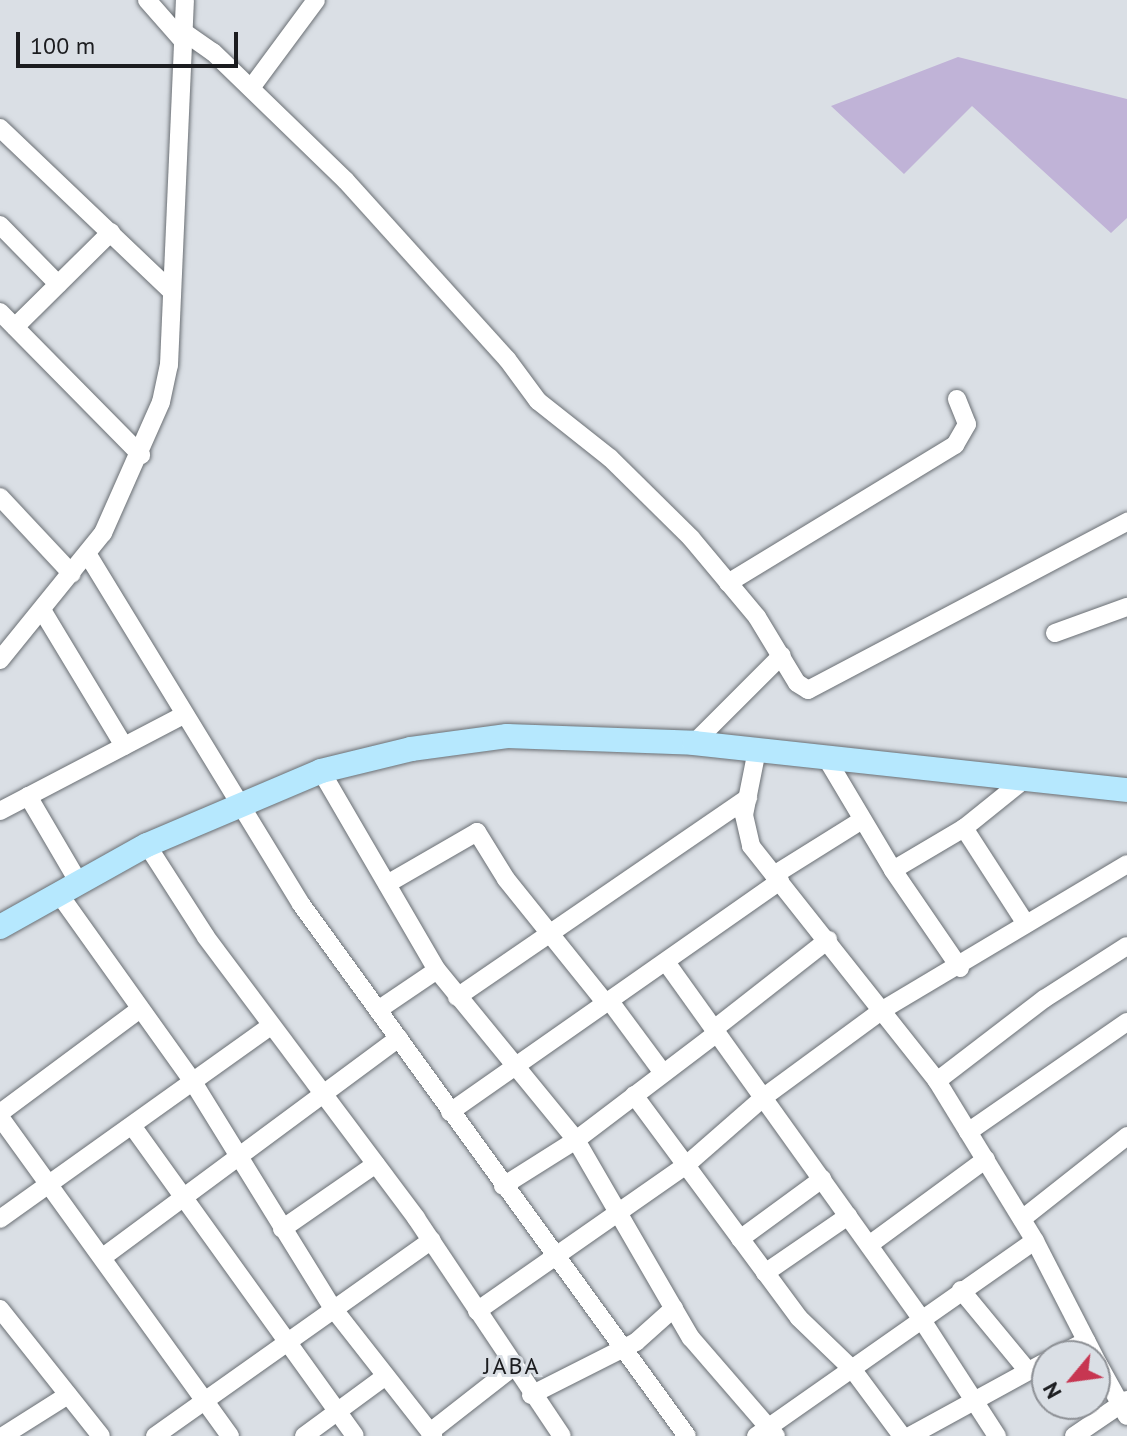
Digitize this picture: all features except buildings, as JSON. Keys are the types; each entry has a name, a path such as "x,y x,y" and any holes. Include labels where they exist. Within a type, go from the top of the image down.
{"main road":[{"path":"0,927 147,845 321,771 411,749 507,736 694,743 1127,790"}],"street":[{"path":"147,0 183,37 251,88 357,192 507,359 538,401 610,458 728,583 782,655 797,683 808,690 821,686 934,620 1127,522"},
{"path":"0,660 88,555 141,455 169,365 185,0"},
{"path":"251,88 316,0"},
{"path":"0,128 171,291"},
{"path":"0,225 58,284"},
{"path":"15,327 111,232"},
{"path":"0,312 141,455"},
{"path":"728,583 955,445 967,424 957,399"},
{"path":"0,497 72,574"},
{"path":"88,555 237,805 450,1112 687,1436"},
{"path":"1055,633 1127,607"},
{"path":"42,610 124,746"},
{"path":"694,743 782,655"},
{"path":"1,808 184,715"},
{"path":"757,750 745,833 937,1081 1035,1241 1086,1340"},
{"path":"825,756 893,870 960,968"},
{"path":"321,771 437,970 576,1140 691,1338 767,1433 920,1317 1035,1241"},
{"path":"893,870 964,828 1025,779"},
{"path":"28,796 69,889 140,1009 193,1082 332,1307 425,1433 512,1368"},
{"path":"457,997 551,936 748,798"},
{"path":"450,1112 666,962 716,921 862,820"},
{"path":"964,828 1026,924"},
{"path":"387,884 477,832 506,879 663,1073"},
{"path":"147,845 206,937 432,1240 512,1368 562,1436"},
{"path":"477,1311 685,1166 764,1097 884,1009 960,968 1026,924 1127,864"},
{"path":"503,1186 576,1140 828,940"},
{"path":"937,1081 1044,999 1127,946"},
{"path":"666,962 920,1317 997,1436"},
{"path":"378,1010 437,970"},
{"path":"140,1009 0,1115 230,1436"},
{"path":"968,1132 1127,1022"},
{"path":"0,1219 271,1026"},
{"path":"103,1257 179,1197 399,1038"},
{"path":"634,1095 799,1318 853,1370 902,1436"},
{"path":"133,1127 179,1197 355,1436"},
{"path":"1022,1219 1127,1136"},
{"path":"869,1245 986,1159"},
{"path":"282,1229 376,1164"},
{"path":"740,1239 822,1179"},
{"path":"765,1273 848,1216"},
{"path":"155,1436 332,1307 432,1240"},
{"path":"961,1290 1028,1371"},
{"path":"531,1395 623,1348 674,1308"},
{"path":"0,1309 101,1436"},
{"path":"910,1436 1031,1369"},
{"path":"304,1436 383,1378"},
{"path":"1074,1436 1125,1407 1111,1384"},
{"path":"3,1436 68,1395"}],"shaded area":[{"path":"958,57 1127,99 1127,218 1111,233 972,106 904,174 831,106"}],"district":[{"name":"JABA","path":"512,1366"}]}
